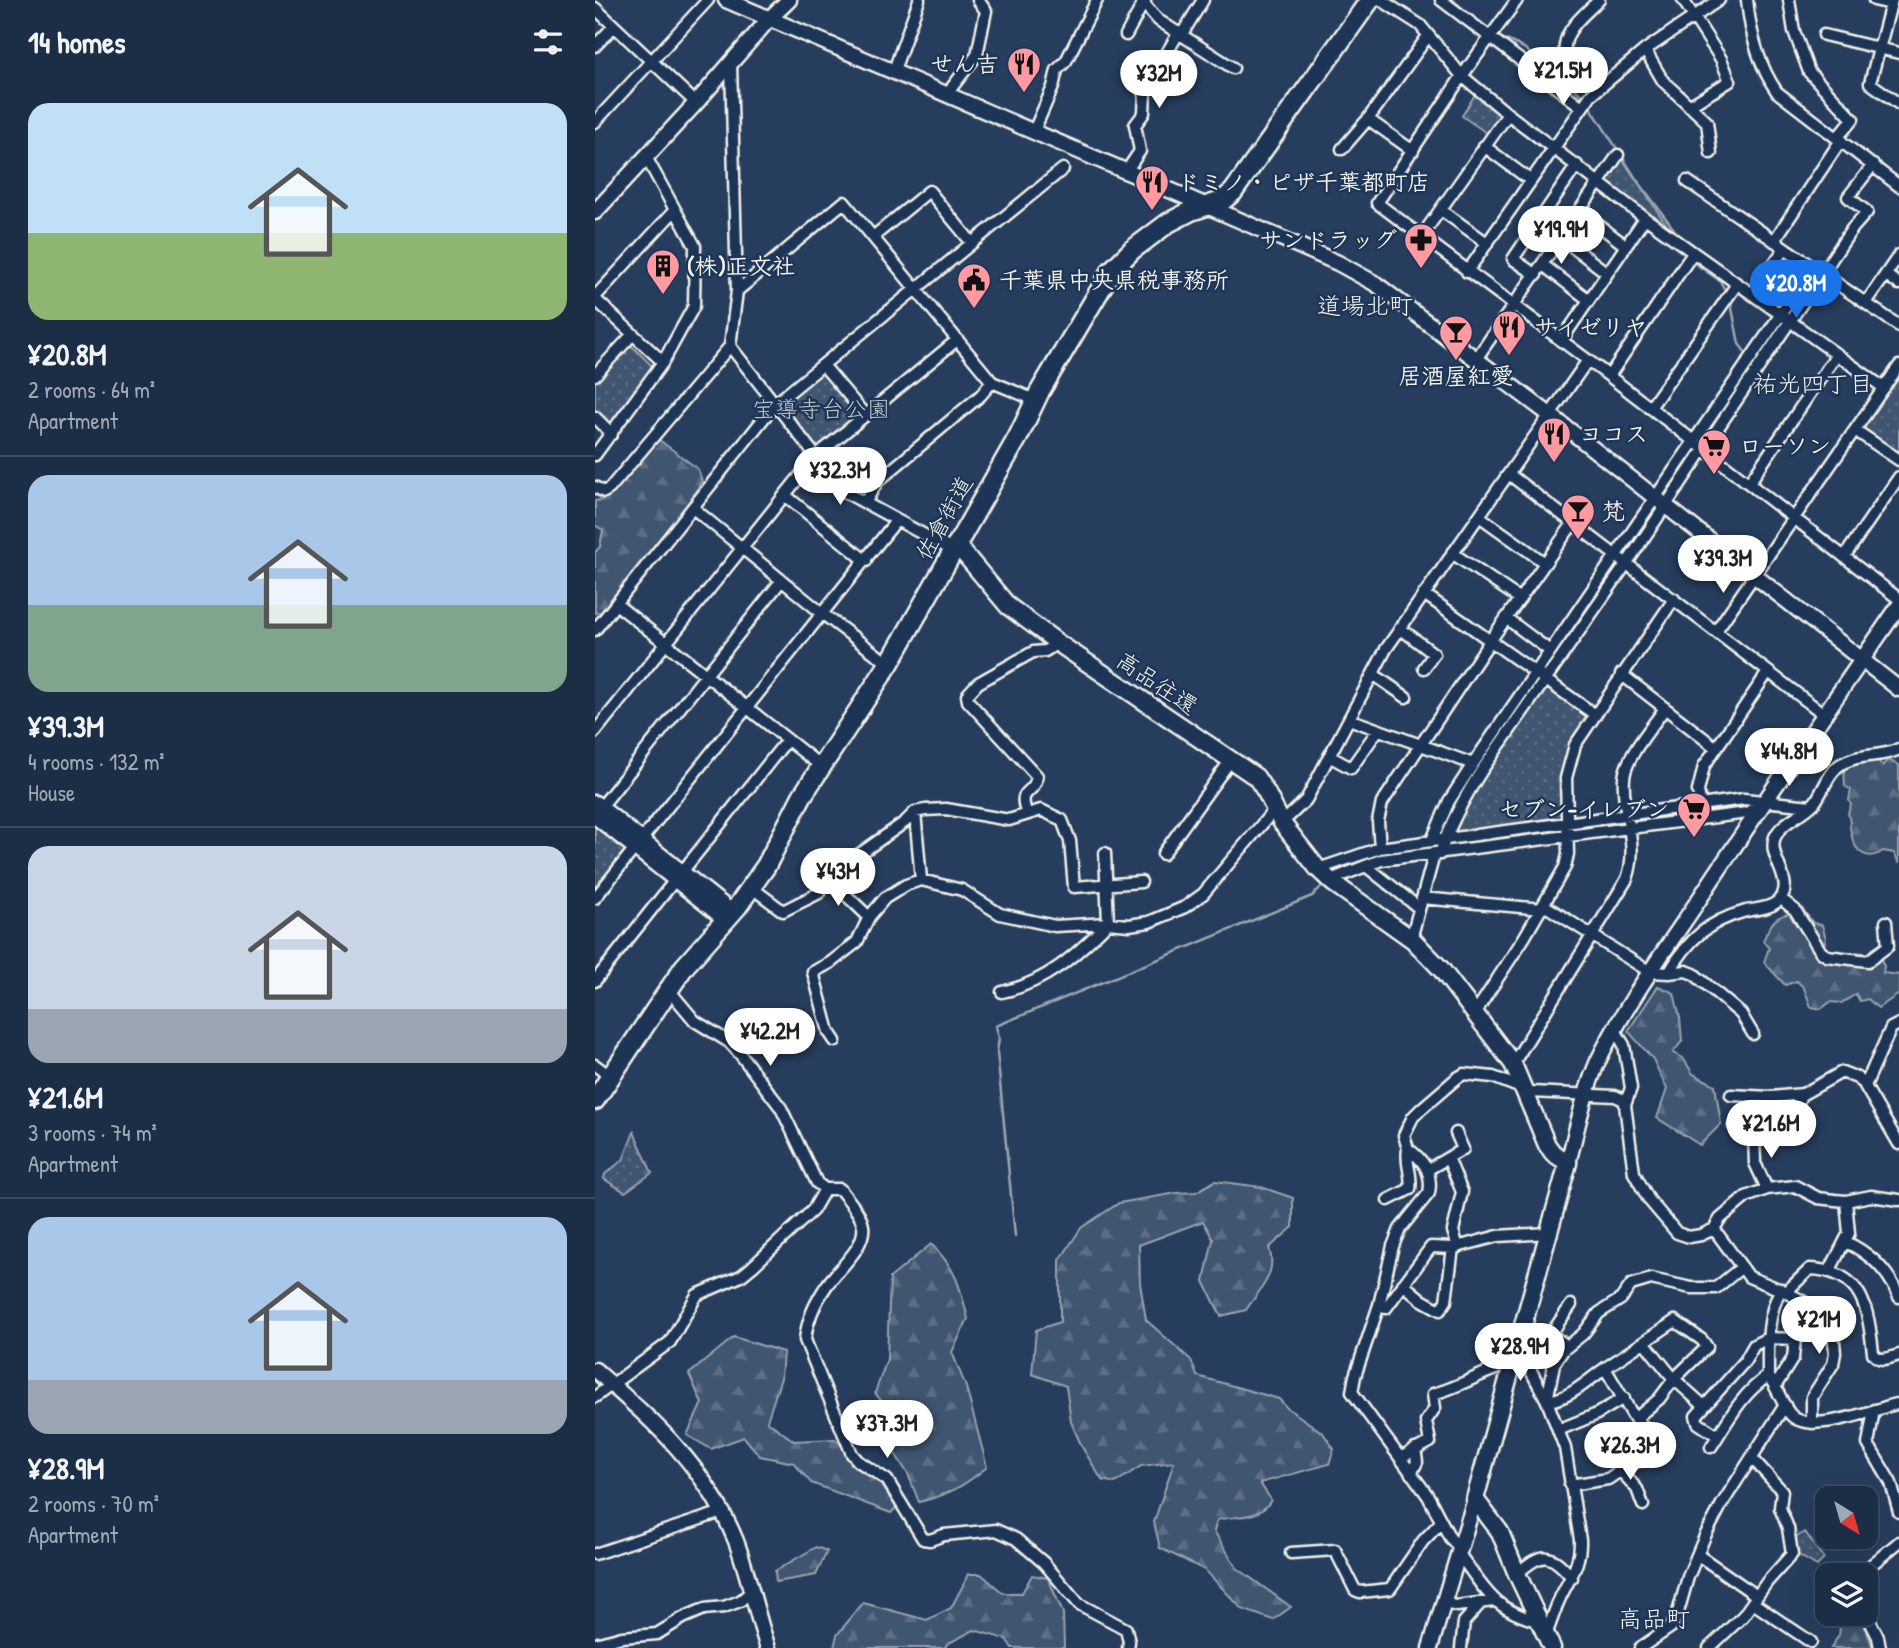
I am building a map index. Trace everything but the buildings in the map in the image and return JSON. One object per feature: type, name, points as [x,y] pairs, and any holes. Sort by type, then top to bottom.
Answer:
[{"type":"highway","name":"佐倉街道","points":[[595,1100],[684,967],[729,916],[770,859],[793,812],[889,664],[1018,437],[1035,400],[1117,264],[1168,223],[1222,201],[1239,185],[1370,0]]},
{"type":"main road","name":"高品往還","points":[[953,548],[964,550],[1002,600],[1058,643],[1256,777],[1278,816],[1318,869]]},
{"type":"main road","points":[[1318,869],[1333,883],[1411,939],[1441,969],[1513,1064],[1547,1145],[1553,1153],[1568,1163],[1475,1499],[1500,1532],[1546,1635]]},
{"type":"street","points":[[595,122],[708,0]]},
{"type":"street","points":[[726,0],[1338,263],[1377,284],[1551,415],[1899,689]]},
{"type":"street","points":[[595,212],[789,0]]},
{"type":"street","points":[[893,73],[919,0]]},
{"type":"street","points":[[946,95],[977,55],[986,12],[978,0]]},
{"type":"street","points":[[1033,133],[1053,87],[1057,70],[1066,61],[1097,0]]},
{"type":"street","points":[[1125,173],[1140,151],[1135,125],[1144,113],[1145,91],[1203,0]]},
{"type":"street","points":[[1381,0],[1414,21],[1462,76],[1508,114],[1693,253],[1731,292],[1752,294],[1884,388]]},
{"type":"street","points":[[1441,0],[1492,34],[1582,107]]},
{"type":"street","points":[[1517,0],[1377,202],[1899,599]]},
{"type":"street","points":[[1563,91],[1567,80],[1565,43],[1577,21],[1599,0]]},
{"type":"street","points":[[1683,0],[1721,59],[1730,81],[1689,106]]},
{"type":"street","points":[[1467,272],[1582,107],[1599,87],[1645,50],[1719,0]]},
{"type":"street","points":[[1747,0],[1754,40],[1772,85],[1781,97],[1899,186]]},
{"type":"street","points":[[1774,241],[1853,119],[1809,72],[1794,31],[1789,0]]},
{"type":"street","points":[[1874,0],[1891,2],[1870,83],[1899,104]]},
{"type":"street","points":[[1126,35],[1143,1],[1154,16],[1233,68]]},
{"type":"street","points":[[595,8],[696,103]]},
{"type":"street","points":[[595,46],[614,26]]},
{"type":"street","points":[[1824,35],[1899,53]]},
{"type":"street","points":[[1342,149],[1368,119],[1428,36]]},
{"type":"street","points":[[1645,50],[1663,81],[1707,122],[1711,153]]},
{"type":"street","points":[[595,487],[604,492],[610,488],[730,346],[737,291],[731,63]]},
{"type":"street","points":[[1421,237],[1508,114]]},
{"type":"street","points":[[1368,119],[1413,150]]},
{"type":"street","points":[[1484,146],[1530,180]]},
{"type":"street","points":[[1476,359],[1618,155]]},
{"type":"street","points":[[595,455],[663,362],[694,306],[695,246],[646,157]]},
{"type":"street","points":[[1536,275],[1513,259],[1577,165]]},
{"type":"street","points":[[1411,939],[1437,855],[1462,799],[1541,676],[1550,651],[1617,555],[1704,450],[1818,270],[1867,212],[1848,197],[1873,165]]},
{"type":"street","points":[[595,630],[600,618],[616,604],[776,403],[1063,169]]},
{"type":"street","points":[[1687,181],[1899,326]]},
{"type":"street","points":[[873,237],[929,191],[972,243]]},
{"type":"street","points":[[737,291],[844,202],[992,382],[1035,400]]},
{"type":"street","points":[[663,362],[595,298],[675,210]]},
{"type":"street","points":[[1441,210],[1487,243]]},
{"type":"street","points":[[1580,211],[1626,246]]},
{"type":"street","points":[[1561,341],[1645,218]]},
{"type":"street","points":[[1561,238],[1607,273]]},
{"type":"street","points":[[1752,294],[1785,248]]},
{"type":"street","points":[[1609,376],[1693,253]]},
{"type":"street","points":[[1866,303],[1899,255]]},
{"type":"street","points":[[1543,265],[1589,300]]},
{"type":"street","points":[[1886,275],[1899,284]]},
{"type":"street","points":[[1650,408],[1731,292]]},
{"type":"street","points":[[1431,840],[1449,801],[1473,764],[1627,563],[1693,442],[1751,359],[1786,318]]},
{"type":"street","points":[[595,375],[633,334]]},
{"type":"street","points":[[595,732],[816,456],[957,340]]},
{"type":"street","points":[[730,346],[843,491],[896,521],[953,548]]},
{"type":"street","points":[[1749,483],[1837,354]]},
{"type":"street","points":[[835,1041],[829,1032],[813,972],[830,963],[857,942],[876,906],[895,890],[921,880],[962,890],[1000,914],[1055,926],[1108,923],[1129,926],[1149,922],[1203,894],[1278,816],[1306,800],[1373,674],[1401,628],[1588,360]]},
{"type":"street","points":[[823,365],[865,415]]},
{"type":"street","points":[[1716,631],[1899,366]]},
{"type":"street","points":[[865,503],[877,482],[981,395],[992,382]]},
{"type":"street","points":[[595,417],[612,434]]},
{"type":"street","points":[[1854,430],[1899,460]]},
{"type":"street","points":[[1510,475],[1825,715]]},
{"type":"street","points":[[1844,557],[1899,477]]},
{"type":"street","points":[[785,495],[866,561]]},
{"type":"street","points":[[692,508],[889,664]]},
{"type":"street","points":[[1479,516],[1545,564]]},
{"type":"street","points":[[595,898],[896,521]]},
{"type":"street","points":[[1380,848],[1378,821],[1382,803],[1490,641],[1574,522]]},
{"type":"street","points":[[1452,553],[1520,599]]},
{"type":"street","points":[[729,916],[728,909],[679,876],[597,809],[781,581]]},
{"type":"street","points":[[1424,594],[1594,714]]},
{"type":"street","points":[[1475,1013],[1543,907],[1565,867],[1568,854],[1565,805],[1568,765],[1575,745],[1674,599]]},
{"type":"street","points":[[616,604],[822,767]]},
{"type":"street","points":[[1568,1163],[1587,1093],[1598,1063],[1615,1030],[1650,972],[1764,801],[1899,606]]},
{"type":"street","points":[[1506,618],[1550,651]]},
{"type":"street","points":[[1401,628],[1434,654],[1424,668]]},
{"type":"street","points":[[1027,814],[1022,803],[1023,797],[1037,781],[1037,776],[968,701],[967,695],[978,682],[1033,652],[1045,651],[1058,643]]},
{"type":"street","points":[[1703,819],[1698,791],[1704,766],[1768,672]]},
{"type":"street","points":[[1373,674],[1406,697]]},
{"type":"street","points":[[1621,674],[1716,747]]},
{"type":"street","points":[[1513,1064],[1627,879],[1633,853],[1624,776],[1630,759],[1665,708]]},
{"type":"street","points":[[1349,719],[1473,764]]},
{"type":"street","points":[[1329,756],[1351,768],[1378,730]]},
{"type":"street","points":[[595,981],[787,740]]},
{"type":"street","points":[[1669,972],[1677,959],[1707,926],[1775,904],[1780,898],[1783,876],[1775,857],[1773,841],[1779,829],[1811,806],[1836,768],[1857,756],[1890,752],[1899,748]]},
{"type":"street","points":[[1163,854],[1230,761]]},
{"type":"street","points":[[1318,869],[1380,848],[1744,799],[1811,806]]},
{"type":"street","points":[[1333,883],[1338,877],[1381,860],[1437,855],[1747,813],[1764,801]]},
{"type":"street","points":[[751,887],[783,911],[819,893],[819,887],[827,877],[905,822],[915,812],[946,809],[1009,820],[1041,810],[1062,820],[1070,841],[1074,887],[1141,882]]},
{"type":"street","points":[[915,812],[921,880]]},
{"type":"street","points":[[1002,992],[1030,985],[1047,975],[1076,956],[1108,923],[1105,853]]},
{"type":"street","points":[[1366,866],[1420,903],[1543,907],[1650,972],[1686,971],[1694,974],[1741,1014],[1753,1034]]},
{"type":"street","points":[[827,877],[869,918]]},
{"type":"street","points":[[1780,898],[1795,910],[1821,952],[1827,956],[1868,961],[1888,946],[1886,922]]},
{"type":"street","points":[[669,990],[695,1021],[729,1042],[740,1054],[781,1108],[817,1184],[825,1189],[841,1189],[863,1224],[863,1236],[825,1287],[807,1321],[805,1340],[852,1454],[887,1480],[923,1539],[996,1530],[1016,1539],[1044,1563],[1079,1604],[1126,1629],[1128,1648]]},
{"type":"street","points":[[1866,1085],[1891,1028],[1899,1024]]},
{"type":"street","points":[[1615,1030],[1624,1045],[1631,1088],[1625,1105],[1634,1173],[1642,1191],[1672,1229],[1683,1236],[1702,1235],[1714,1229],[1720,1219],[1746,1197],[1767,1189],[1795,1186],[1818,1198],[1846,1201],[1871,1196],[1899,1200]]},
{"type":"street","points":[[595,1065],[611,1077]]},
{"type":"street","points":[[1731,1095],[1771,1097],[1801,1094],[1842,1072],[1866,1085],[1899,1144]]},
{"type":"street","points":[[1388,1200],[1410,1189],[1412,1180],[1406,1163],[1408,1149],[1404,1135],[1413,1117],[1465,1074],[1493,1077],[1524,1091],[1587,1093],[1615,1096],[1626,1101]]},
{"type":"street","points":[[1734,1126],[1757,1138],[1772,1130],[1791,1126],[1801,1094]]},
{"type":"street","points":[[1427,1170],[1463,1149],[1457,1133]]},
{"type":"street","points":[[1754,1136],[1755,1163],[1767,1189]]},
{"type":"street","points":[[1399,1458],[1430,1442],[1426,1421],[1435,1408],[1433,1394],[1456,1388],[1514,1357],[1530,1369],[1565,1448],[1581,1554],[1546,1635],[1493,1601],[1450,1538],[1428,1496],[1399,1458],[1352,1392],[1355,1376],[1383,1307],[1393,1246],[1400,1229],[1429,1193],[1427,1170],[1418,1156],[1408,1149]]},
{"type":"street","points":[[1403,1284],[1422,1300],[1440,1310],[1446,1301],[1455,1247],[1453,1231],[1462,1192],[1448,1158]]},
{"type":"street","points":[[595,1396],[670,1342],[697,1295],[741,1276],[752,1268],[813,1210],[825,1189]]},
{"type":"street","points":[[1885,1198],[1899,1189]]},
{"type":"street","points":[[1830,1270],[1849,1233],[1846,1201]]},
{"type":"street","points":[[1714,1229],[1749,1277],[1783,1290],[1824,1313],[1833,1329],[1833,1364],[1812,1397],[1812,1423]]},
{"type":"street","points":[[1383,1307],[1431,1247],[1455,1247],[1498,1236],[1549,1233]]},
{"type":"street","points":[[1846,1242],[1859,1248],[1878,1263],[1887,1273],[1899,1297]]},
{"type":"street","points":[[1546,1401],[1555,1364],[1568,1346],[1583,1334],[1599,1313],[1621,1299],[1631,1284],[1650,1279],[1691,1287],[1716,1288],[1742,1267]]},
{"type":"street","points":[[1896,1404],[1835,1420],[1812,1423],[1800,1422],[1791,1415],[1776,1385],[1768,1376],[1768,1338],[1772,1304],[1783,1290],[1810,1269],[1830,1270],[1854,1287],[1862,1298],[1870,1321],[1873,1353],[1876,1358],[1881,1360],[1899,1355]]},
{"type":"street","points":[[1568,1346],[1551,1335],[1571,1305]]},
{"type":"street","points":[[1383,1307],[1398,1313]]},
{"type":"street","points":[[1546,1401],[1567,1395],[1675,1321],[1702,1340],[1707,1347],[1674,1379],[1659,1399],[1635,1419]]},
{"type":"street","points":[[1718,1436],[1698,1423],[1696,1416],[1745,1361],[1754,1345],[1768,1338],[1795,1339],[1793,1358],[1776,1385]]},
{"type":"street","points":[[1644,1342],[1674,1379],[1705,1406]]},
{"type":"street","points":[[1570,1485],[1608,1479],[1646,1458],[1663,1439],[1635,1419],[1605,1368]]},
{"type":"street","points":[[595,1370],[671,1439],[699,1474],[735,1540],[768,1648]]},
{"type":"street","points":[[1711,1447],[1739,1402],[1752,1387],[1768,1376]]},
{"type":"street","points":[[1558,1430],[1595,1415],[1623,1398]]},
{"type":"street","points":[[1640,1648],[1671,1627],[1677,1616],[1688,1577],[1722,1504],[1785,1405]]},
{"type":"street","points":[[1874,1410],[1868,1444],[1891,1483],[1899,1512]]},
{"type":"street","points":[[1411,1474],[1417,1462],[1415,1450]]},
{"type":"street","points":[[1709,1648],[1743,1616],[1792,1553],[1788,1528],[1780,1508],[1782,1491],[1752,1458]]},
{"type":"street","points":[[1620,1470],[1637,1489],[1643,1505]]},
{"type":"street","points":[[1430,1648],[1475,1499]]},
{"type":"street","points":[[595,1554],[722,1512]]},
{"type":"street","points":[[1291,1553],[1335,1550],[1355,1590],[1390,1590],[1423,1541],[1441,1522]]},
{"type":"street","points":[[1874,1563],[1899,1542]]},
{"type":"street","points":[[1698,1555],[1811,1642]]},
{"type":"street","points":[[1517,1574],[1532,1561],[1551,1557],[1572,1577]]},
{"type":"street","points":[[595,1644],[622,1637],[657,1634],[704,1609],[724,1607],[740,1601],[752,1591]]},
{"type":"street","points":[[1444,1603],[1457,1606],[1493,1601]]},
{"type":"street","points":[[1461,1648],[1464,1622],[1479,1605]]},
{"type":"street","points":[[1872,1626],[1880,1648]]},
{"type":"green space","points":[[1476,93],[1499,111],[1500,118],[1488,134],[1462,116]]},
{"type":"green space","points":[[1621,157],[1670,230],[1607,183],[1607,178]]},
{"type":"green space","points":[[632,346],[651,365],[652,371],[613,423],[606,424],[595,413],[595,380],[626,347]]},
{"type":"green space","name":"宝導寺台公園","points":[[827,371],[858,411],[857,418],[821,446],[815,446],[785,407],[787,401],[821,372]]},
{"type":"green space","points":[[1899,373],[1899,455],[1859,429]]},
{"type":"green space","points":[[658,439],[698,469],[702,481],[670,531],[605,612],[595,613],[595,552],[600,547],[603,530],[595,525],[595,501],[601,500]]},
{"type":"green space","points":[[1546,684],[1589,715],[1574,741],[1565,765],[1562,790],[1563,821],[1457,835],[1452,829],[1465,801]]},
{"type":"green space","points":[[1873,758],[1882,766],[1888,760],[1899,765],[1899,863],[1894,853],[1883,851],[1868,855],[1860,852],[1851,834],[1848,813],[1851,790],[1845,786],[1844,770],[1846,765]]},
{"type":"green space","points":[[595,825],[625,847],[626,852],[595,892]]},
{"type":"green space","points":[[1804,911],[1813,923],[1822,925],[1826,939],[1823,947],[1828,952],[1839,956],[1845,952],[1850,956],[1856,952],[1879,955],[1884,966],[1883,973],[1899,975],[1899,994],[1878,1008],[1868,999],[1860,1001],[1856,994],[1842,1003],[1830,1002],[1821,1009],[1811,1007],[1804,988],[1797,981],[1785,985],[1764,962],[1769,948],[1763,941],[1777,918]]},
{"type":"green space","points":[[1658,986],[1674,993],[1680,1018],[1682,1041],[1673,1053],[1683,1058],[1693,1074],[1715,1085],[1721,1124],[1700,1145],[1657,1118],[1667,1089],[1653,1059],[1628,1031]]},
{"type":"green space","points":[[634,1132],[652,1173],[625,1192],[604,1179],[605,1174],[623,1160]]},
{"type":"green space","points":[[1215,1181],[1261,1187],[1293,1198],[1293,1227],[1269,1248],[1269,1274],[1246,1310],[1221,1316],[1204,1281],[1213,1239],[1203,1221],[1139,1245],[1140,1283],[1146,1320],[1191,1360],[1197,1376],[1279,1399],[1323,1433],[1334,1449],[1329,1464],[1260,1483],[1271,1500],[1261,1511],[1217,1520],[1214,1531],[1237,1568],[1291,1607],[1273,1620],[1242,1609],[1205,1570],[1160,1548],[1154,1522],[1174,1462],[1141,1466],[1115,1483],[1102,1480],[1071,1422],[1066,1386],[1032,1374],[1036,1330],[1060,1322],[1060,1260],[1081,1228],[1119,1203],[1196,1192]]},
{"type":"green space","points":[[931,1244],[952,1270],[965,1307],[968,1319],[952,1352],[966,1387],[987,1467],[955,1489],[919,1502],[908,1474],[894,1452],[905,1430],[875,1393],[887,1359],[890,1278]]},
{"type":"green space","points":[[734,1337],[783,1352],[781,1378],[767,1421],[794,1441],[835,1439],[879,1481],[898,1506],[891,1513],[811,1483],[794,1463],[760,1456],[744,1437],[711,1449],[687,1435],[702,1403],[689,1374]]},
{"type":"green space","points":[[1805,1532],[1824,1559],[1815,1565],[1795,1553],[1793,1539]]},
{"type":"green space","points":[[816,1547],[827,1551],[816,1575],[776,1582],[775,1571]]},
{"type":"green space","points":[[969,1574],[981,1574],[1003,1593],[1022,1593],[1032,1575],[1048,1578],[1063,1613],[1064,1648],[1012,1648],[1006,1639],[974,1630],[947,1644],[945,1648],[834,1648],[837,1635],[863,1603],[927,1620],[951,1608]]},
{"type":"green space","points":[[1840,1626],[1865,1626],[1873,1648],[1831,1648],[1839,1635]]},
{"type":"waterway","points":[[1453,0],[1473,18]]},
{"type":"waterway","points":[[1495,35],[1524,48],[1563,83]]},
{"type":"waterway","points":[[1575,89],[1584,98]]},
{"type":"waterway","points":[[1589,105],[1635,177],[1676,232]]},
{"type":"waterway","points":[[1693,262],[1720,281],[1726,292]]},
{"type":"waterway","points":[[1730,298],[1739,344],[1749,357]]},
{"type":"waterway","points":[[1663,495],[1753,362]]},
{"type":"waterway","points":[[1622,556],[1658,504]]},
{"type":"waterway","points":[[1468,781],[1618,562]]},
{"type":"waterway","points":[[1441,834],[1460,793]]},
{"type":"waterway","points":[[1383,855],[1425,849]]},
{"type":"waterway","points":[[1331,875],[1367,861]]},
{"type":"waterway","points":[[1015,1236],[996,1026],[1312,896],[1325,883]]},
{"type":"place","name":"せん吉","points":[[1024,94]]},
{"type":"place","name":"ドミノ・ピザ千葉都町店","points":[[1152,212]]},
{"type":"place","name":"サンドラッグ","points":[[1421,270]]},
{"type":"place","name":"(株)正文社","points":[[663,296]]},
{"type":"place","name":"千葉県中央県税事務所","points":[[974,310]]},
{"type":"place","name":"サイゼリヤ","points":[[1509,357]]},
{"type":"place","name":"居酒屋紅愛","points":[[1456,362]]},
{"type":"place","name":"ココス","points":[[1554,464]]},
{"type":"place","name":"ローソン","points":[[1714,476]]},
{"type":"place","name":"梵","points":[[1578,541]]},
{"type":"place","name":"セブン-イレブン","points":[[1694,839]]},
{"type":"district","name":"道場北町","points":[[1365,306]]},
{"type":"district","name":"祐光四丁目","points":[[1813,384]]},
{"type":"district","name":"高品町","points":[[1654,1619]]}]
